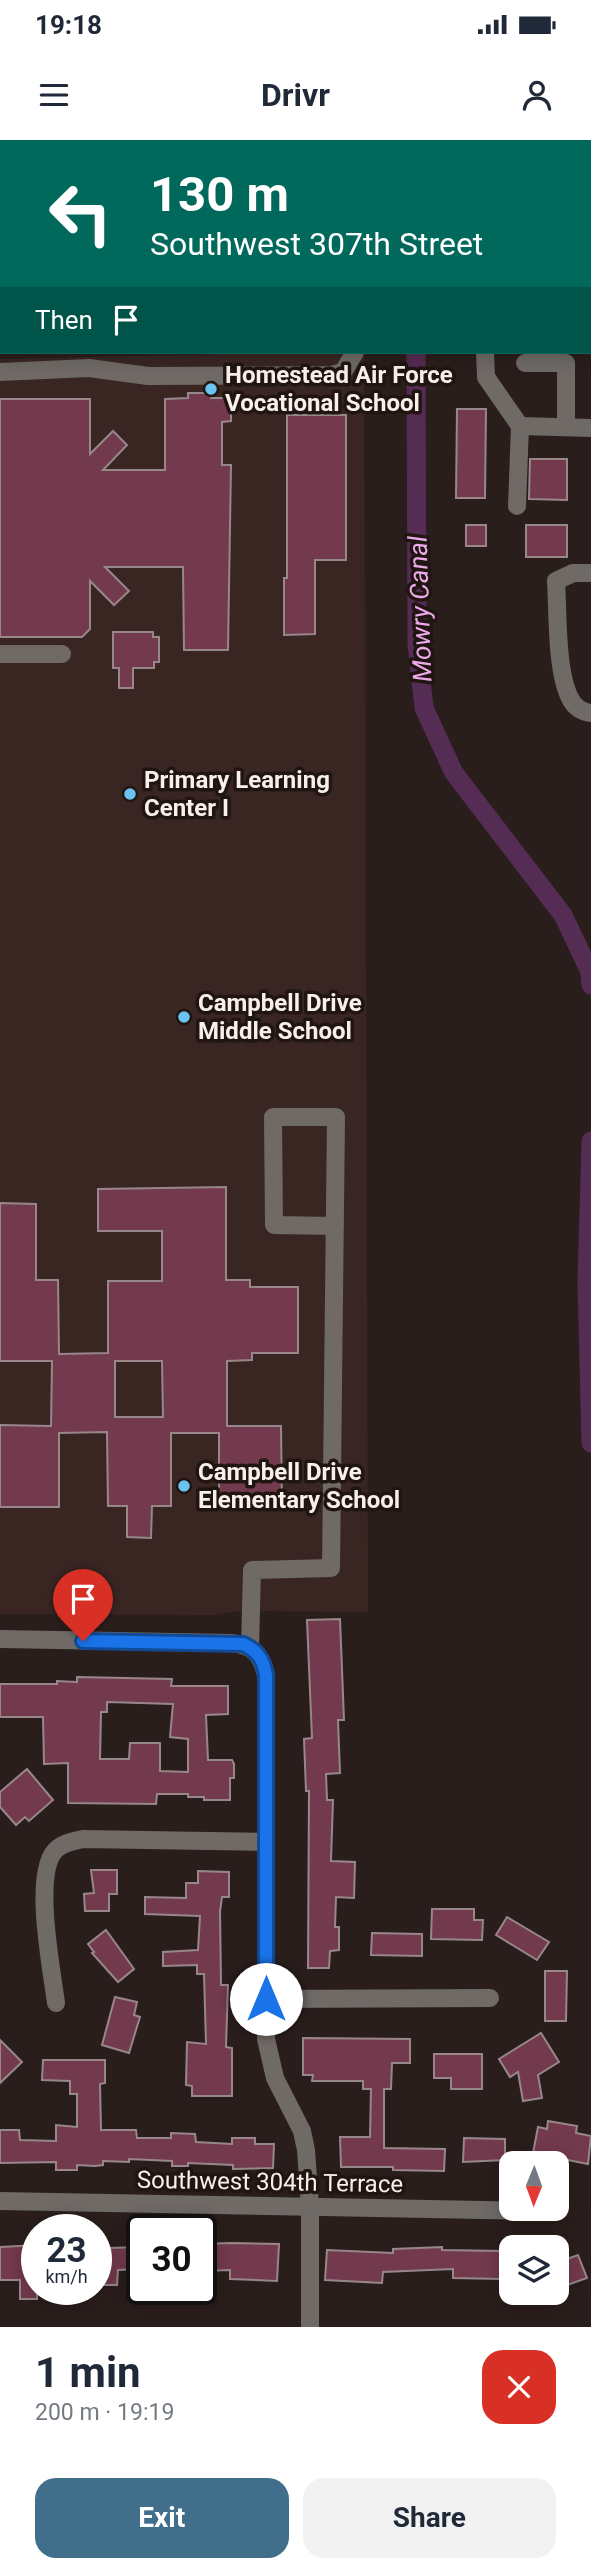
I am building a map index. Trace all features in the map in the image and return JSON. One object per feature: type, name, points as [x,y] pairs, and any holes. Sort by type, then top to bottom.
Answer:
[{"type":"street","points":[[0,372],[89,368],[148,376],[332,375],[342,372],[354,354]]},
{"type":"street","points":[[485,354],[486,377],[520,426],[517,506]]},
{"type":"street","points":[[525,363],[566,363],[566,427]]},
{"type":"street","points":[[520,426],[591,428]]},
{"type":"street","points":[[591,573],[573,573],[556,581],[562,671],[570,699],[581,712],[591,713]]},
{"type":"street","points":[[0,654],[62,654]]},
{"type":"street","points":[[250,1648],[252,1570],[331,1568],[335,1226],[336,1117],[273,1117],[274,1225],[335,1226]]},
{"type":"street","points":[[0,1639],[231,1643],[250,1648],[261,1658],[266,1675],[268,2052],[275,2078],[302,2131],[308,2169],[310,2327]]},
{"type":"street","points":[[56,2003],[44,1898],[47,1864],[58,1847],[83,1839],[266,1842]]},
{"type":"street","points":[[266,1999],[490,1998]]},
{"type":"street","name":"Southwest 304th Terrace","points":[[0,2201],[499,2210]]},
{"type":"shaded area","name":"Campbell Drive Middle School","points":[[364,354],[368,1612],[238,1611],[214,1615],[0,1614],[0,359]]},
{"type":"building","points":[[188,393],[211,393],[211,398],[231,398],[231,421],[222,422],[222,465],[231,465],[228,650],[184,650],[183,567],[105,567],[129,591],[114,605],[90,581],[90,629],[82,637],[0,637],[0,399],[90,399],[90,454],[113,431],[127,445],[103,470],[165,470],[165,399],[188,398]]},
{"type":"building","points":[[457,409],[486,409],[485,498],[456,498]]},
{"type":"building","points":[[287,415],[346,415],[346,560],[315,560],[315,634],[284,635],[284,578],[287,578]]},
{"type":"building","points":[[530,459],[567,459],[567,500],[529,499]]},
{"type":"building","points":[[466,525],[486,525],[486,546],[466,546]]},
{"type":"building","points":[[526,525],[567,525],[567,557],[526,557]]},
{"type":"building","points":[[113,632],[153,632],[153,637],[159,637],[159,662],[154,662],[154,668],[133,668],[133,688],[119,688],[119,668],[113,668]]},
{"type":"building","points":[[226,1187],[226,1280],[250,1280],[250,1287],[298,1287],[298,1353],[252,1353],[252,1360],[227,1361],[227,1426],[281,1426],[282,1506],[219,1506],[219,1433],[171,1433],[171,1506],[152,1506],[151,1538],[127,1537],[127,1506],[108,1506],[107,1432],[59,1433],[59,1507],[0,1507],[0,1425],[51,1426],[52,1361],[0,1361],[0,1203],[36,1204],[36,1280],[58,1280],[59,1354],[108,1353],[108,1281],[162,1281],[162,1231],[98,1231],[98,1189]],"holes":[[[115,1361],[162,1361],[163,1417],[115,1417]]]},
{"type":"building","points":[[340,1619],[344,1720],[338,1720],[340,1773],[326,1774],[327,1800],[333,1800],[331,1861],[355,1862],[354,1898],[336,1897],[335,1927],[339,1927],[339,1950],[330,1951],[329,1968],[308,1968],[309,1791],[306,1791],[304,1739],[312,1738],[307,1620]]},
{"type":"building","points":[[77,1677],[172,1679],[171,1686],[228,1686],[228,1714],[206,1715],[208,1760],[232,1760],[234,1764],[234,1778],[230,1778],[230,1800],[204,1800],[204,1797],[188,1797],[188,1794],[157,1794],[156,1804],[68,1803],[68,1763],[44,1764],[43,1717],[0,1717],[0,1684],[77,1682]],"holes":[[[107,1702],[173,1704],[170,1737],[188,1739],[188,1772],[160,1771],[160,1743],[130,1743],[129,1759],[100,1759],[101,1712],[107,1712]]]},
{"type":"building","points":[[27,1769],[53,1800],[29,1821],[25,1817],[16,1825],[0,1807],[0,1792]]},
{"type":"building","points":[[91,1870],[117,1870],[117,1894],[109,1894],[109,1911],[85,1911],[84,1894],[94,1893]]},
{"type":"building","points":[[198,1871],[229,1872],[229,1897],[222,1897],[220,1911],[221,1985],[228,1985],[226,2047],[232,2048],[232,2096],[192,2096],[192,2086],[186,2085],[187,2042],[206,2044],[204,1974],[197,1974],[197,1965],[163,1966],[163,1952],[198,1950],[200,1916],[145,1914],[145,1897],[186,1898],[186,1883],[198,1883]]},
{"type":"building","points":[[432,1909],[474,1909],[474,1920],[483,1920],[482,1940],[431,1939]]},
{"type":"building","points":[[507,1917],[549,1942],[537,1960],[496,1935]]},
{"type":"building","points":[[106,1930],[134,1969],[118,1982],[92,1953],[94,1952],[88,1944]]},
{"type":"building","points":[[372,1933],[422,1934],[422,1956],[371,1955]]},
{"type":"building","points":[[545,1971],[567,1971],[566,2021],[545,2021]]},
{"type":"building","points":[[115,1997],[137,2002],[134,2015],[140,2017],[129,2053],[102,2045]]},
{"type":"building","points":[[541,2033],[559,2062],[538,2075],[542,2098],[523,2101],[518,2072],[510,2077],[499,2059]]},
{"type":"building","points":[[303,2038],[410,2039],[410,2063],[392,2063],[391,2089],[384,2089],[384,2148],[445,2149],[444,2171],[341,2167],[340,2137],[370,2137],[371,2089],[363,2089],[363,2081],[312,2081],[313,2075],[303,2075]]},
{"type":"building","points":[[0,2040],[22,2062],[0,2083]]},
{"type":"building","points":[[434,2054],[482,2054],[482,2089],[451,2089],[451,2078],[434,2078]]},
{"type":"building","points":[[43,2060],[105,2060],[105,2083],[100,2084],[101,2130],[136,2130],[137,2138],[171,2138],[171,2133],[195,2134],[196,2142],[232,2144],[232,2138],[255,2138],[255,2144],[274,2144],[273,2168],[233,2169],[233,2165],[188,2163],[188,2166],[172,2166],[172,2161],[129,2159],[129,2162],[103,2161],[103,2165],[95,2166],[77,2165],[77,2170],[56,2170],[56,2162],[0,2163],[0,2130],[19,2130],[20,2140],[56,2141],[56,2125],[77,2127],[77,2094],[70,2094],[70,2081],[42,2080]]},
{"type":"building","points":[[548,2121],[577,2126],[576,2133],[591,2136],[588,2164],[569,2160],[569,2151],[533,2151],[538,2127],[547,2129]]},
{"type":"building","points":[[464,2138],[505,2139],[505,2151],[499,2151],[499,2160],[463,2162]]},
{"type":"building","points":[[217,2243],[279,2244],[277,2281],[230,2279],[230,2270],[217,2270]]},
{"type":"building","points":[[21,2246],[21,2299],[20,2280],[0,2280],[0,2247]]},
{"type":"building","points":[[126,2247],[126,2270],[118,2270],[117,2285],[112,2285],[112,2248]]},
{"type":"building","points":[[442,2247],[442,2250],[499,2251],[499,2279],[453,2278],[453,2269],[383,2272],[382,2283],[325,2280],[327,2250],[393,2253],[393,2249]]},
{"type":"building","points":[[578,2255],[587,2278],[569,2284],[569,2258]]},
{"type":"waterway","name":"Mowry Canal","points":[[416,354],[417,644],[424,708],[454,773],[563,915],[590,972],[591,985]]},
{"type":"waterway","name":"Mowry Canal","points":[[591,1141],[587,1282],[591,1443]]},
{"type":"place","name":"Homestead Air Force Vocational School","points":[[211,389]]},
{"type":"place","name":"Primary Learning Center I","points":[[130,794]]},
{"type":"place","name":"Campbell Drive Middle School","points":[[184,1017]]},
{"type":"place","name":"Campbell Drive Elementary School","points":[[184,1486]]},
{"type":"route","points":[[83,1641],[243,1644],[254,1649],[261,1658],[266,1675],[266,1999]]}]
